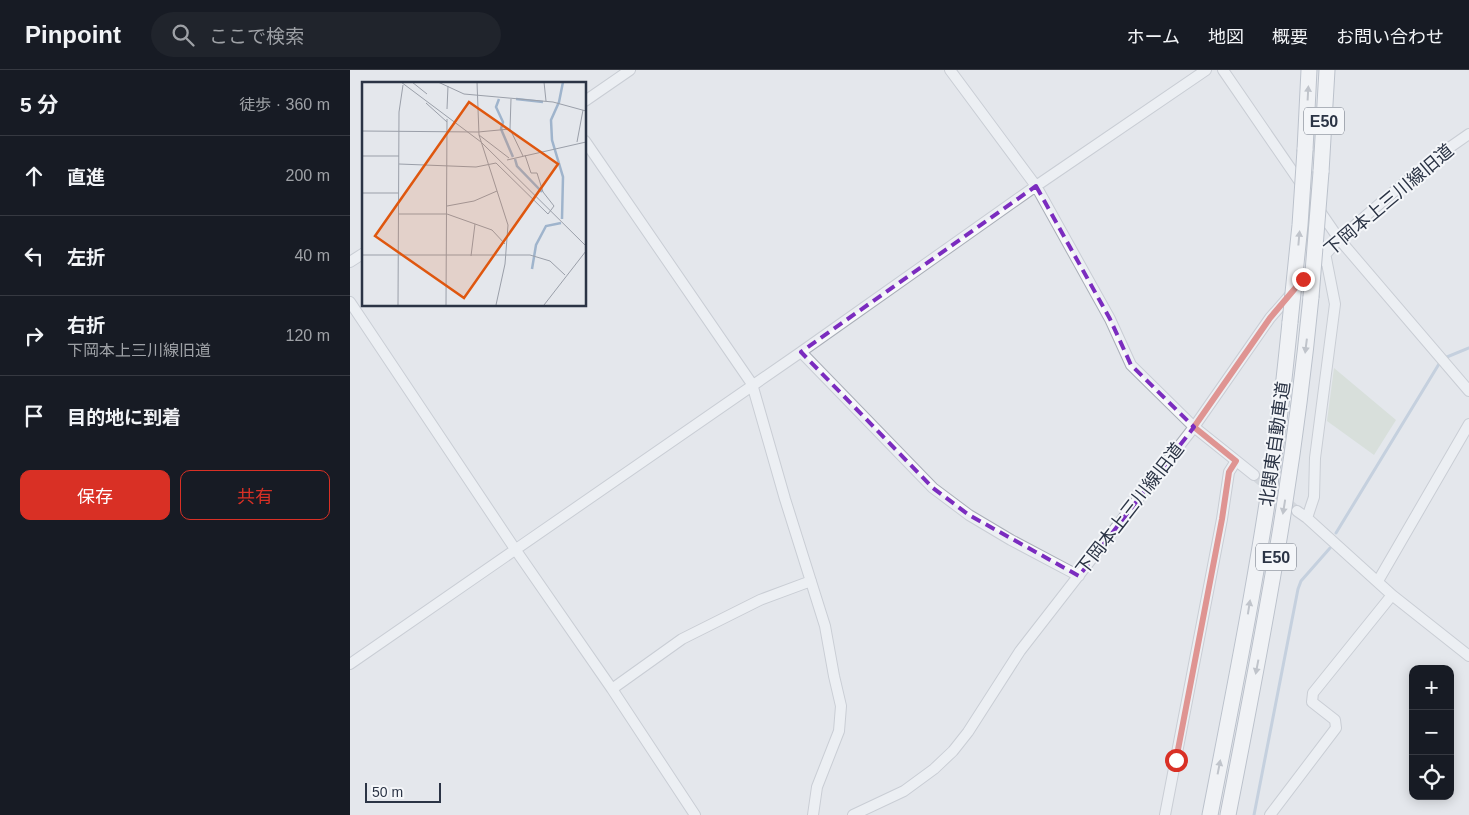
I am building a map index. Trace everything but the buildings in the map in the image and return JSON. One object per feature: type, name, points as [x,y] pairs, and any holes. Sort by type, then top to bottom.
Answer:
[{"type":"highway","name":"北関東自動車道","points":[[1210,815],[1248,619],[1280,413],[1299,234],[1309,70]]},
{"type":"highway","name":"北関東自動車道","points":[[1228,815],[1264,626],[1284,508],[1297,415],[1311,297],[1327,70]]},
{"type":"street","points":[[586,100],[630,70]]},
{"type":"street","points":[[950,70],[1036,186],[1110,319],[1131,365],[1194,427],[1254,476]]},
{"type":"street","points":[[350,664],[752,384],[801,352],[1036,186],[1206,70]]},
{"type":"street","points":[[1223,70],[1339,239],[1469,390]]},
{"type":"street","name":"下岡本上三川線旧道","points":[[854,815],[904,791],[934,769],[953,751],[968,732],[1020,651],[1194,427],[1270,318],[1339,239],[1391,194],[1469,134]]},
{"type":"street","points":[[586,142],[752,384],[785,499],[826,626],[841,706],[839,731],[817,787],[814,815]]},
{"type":"street","points":[[1307,518],[1314,497],[1314,458],[1335,304],[1325,253]]},
{"type":"street","points":[[350,262],[362,254]]},
{"type":"street","points":[[350,302],[515,549],[612,688],[695,815]]},
{"type":"street","points":[[801,352],[933,488],[969,516],[1079,576]]},
{"type":"street","points":[[1378,581],[1469,424]]},
{"type":"street","points":[[1165,815],[1222,519],[1229,472],[1236,461]]},
{"type":"street","points":[[1298,511],[1392,595],[1469,656]]},
{"type":"street","points":[[612,688],[682,640],[760,600],[811,582]]},
{"type":"street","points":[[1270,815],[1336,728],[1335,720],[1312,702],[1313,693],[1392,595]]},
{"type":"highlighted area","points":[[1036,186],[1110,319],[1131,365],[1194,427],[1079,576],[969,515],[933,488],[801,352]]},
{"type":"green space","points":[[1334,368],[1396,420],[1374,455],[1327,421]]},
{"type":"waterway","points":[[1336,533],[1442,359],[1469,348]]},
{"type":"waterway","points":[[1254,815],[1298,589],[1301,581],[1330,548]]},
{"type":"tunnel","points":[[1254,475],[1297,511]]},
{"type":"route","points":[[1176,760],[1222,519],[1229,472],[1236,461],[1194,427],[1270,318],[1303,279]]}]
